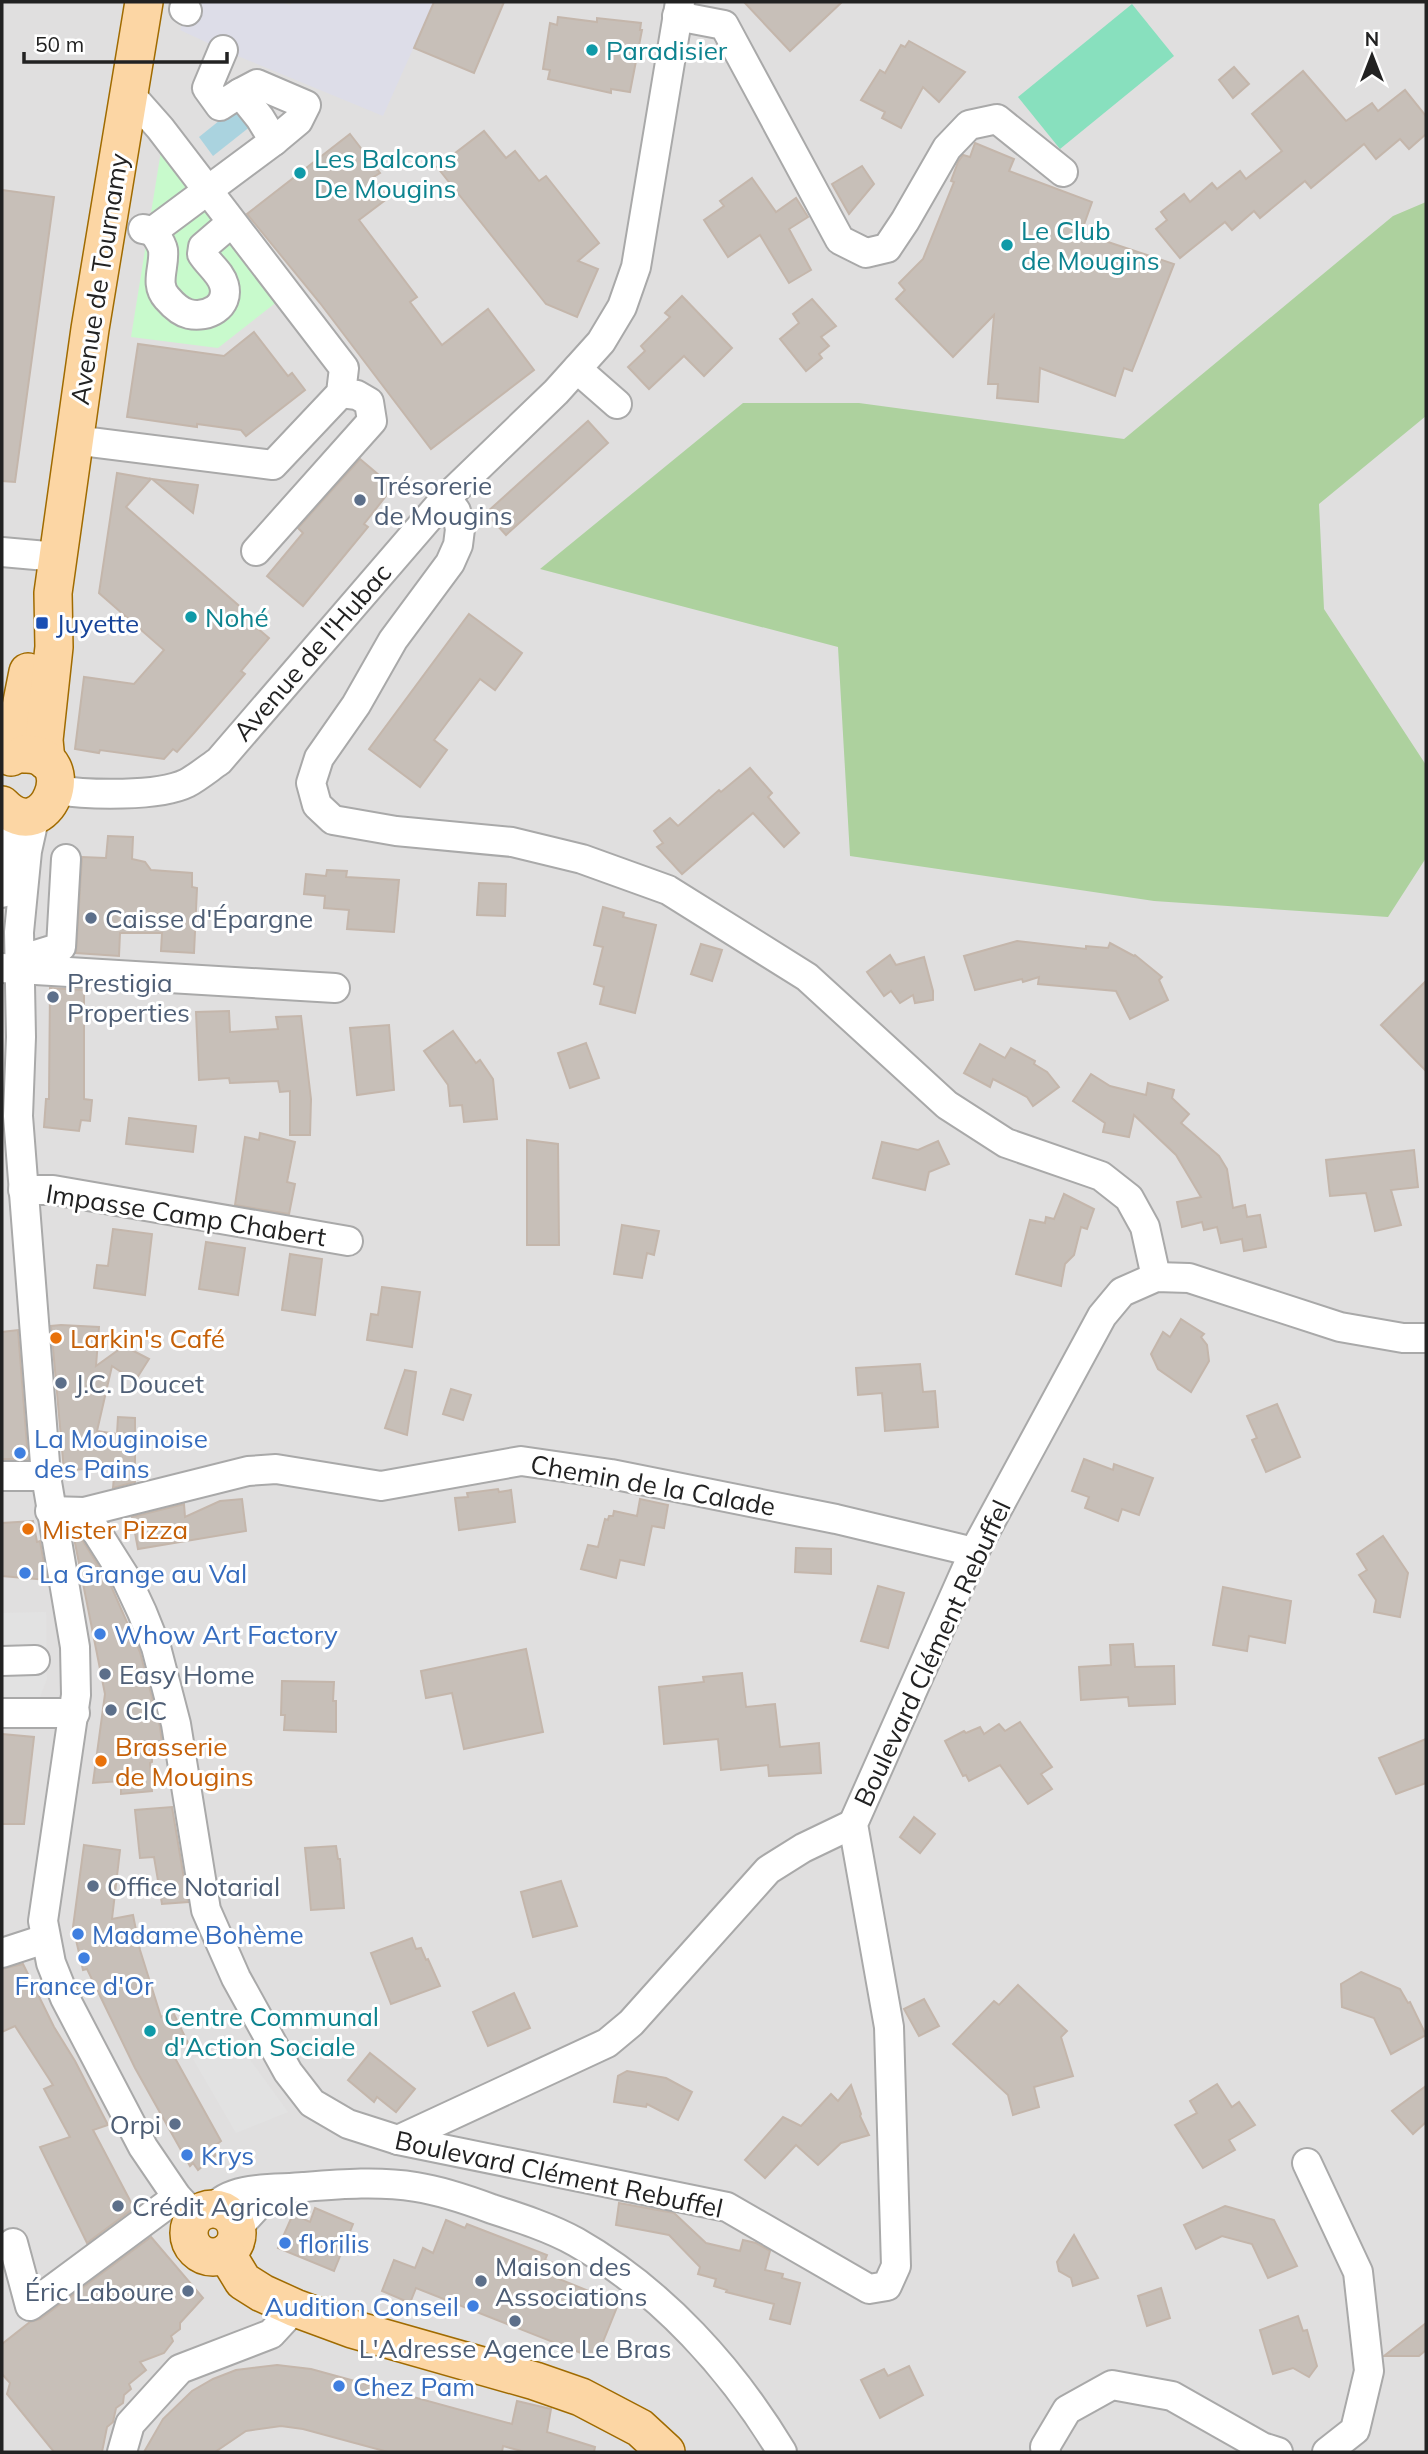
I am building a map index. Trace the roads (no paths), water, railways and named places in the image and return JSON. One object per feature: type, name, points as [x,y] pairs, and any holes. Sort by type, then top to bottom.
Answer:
[{"type":"main road","name":"Avenue de Tournamy","points":[[24,786],[44,740],[54,647],[52,593],[90,329],[144,2]]},
{"type":"main road","points":[[210,2221],[243,2281],[262,2293],[352,2329],[536,2381],[582,2397],[640,2428],[666,2452]]},
{"type":"street","points":[[707,2],[724,25],[839,240],[866,253],[887,248],[947,148],[969,125],[997,119],[1063,172]]},
{"type":"street","points":[[679,9],[724,25]]},
{"type":"street","name":"Avenue de l'Hubac","points":[[24,786],[94,793],[154,792],[187,783],[219,761],[446,498],[556,392],[601,341],[622,307],[636,267],[679,9]]},
{"type":"street","points":[[223,50],[207,88],[220,106],[255,113],[206,191],[148,230],[163,247],[160,286],[163,295],[180,311],[202,314],[212,312],[222,304],[224,285],[219,274],[202,254],[203,247],[231,223]]},
{"type":"street","points":[[74,440],[273,465],[341,393],[344,368],[160,128],[129,93]]},
{"type":"street","points":[[576,369],[617,404]]},
{"type":"street","points":[[256,551],[372,421],[369,402],[357,395],[341,393]]},
{"type":"street","points":[[446,498],[456,511],[460,529],[458,545],[450,563],[393,640],[356,705],[319,758],[311,783],[317,805],[333,820],[396,831],[512,842],[582,859],[668,890],[807,977],[947,1105],[1006,1143],[1101,1176],[1129,1198],[1145,1227],[1156,1277]]},
{"type":"street","points":[[2,552],[58,557]]},
{"type":"street","name":"Avenue de Tournamy","points":[[2,893],[24,786]]},
{"type":"street","name":"Avenue de Tournamy","points":[[24,786],[33,824],[27,851],[13,966],[21,1037],[18,1116],[46,1476],[75,1647],[75,1713],[45,1898],[45,1938],[51,1963],[65,1998],[143,2147],[210,2221]]},
{"type":"street","points":[[13,966],[61,947],[66,859]]},
{"type":"street","points":[[13,966],[335,988]]},
{"type":"street","name":"Avenue de Tournamy","points":[[2,1038],[18,1116]]},
{"type":"street","name":"Impasse Camp Chabert","points":[[23,1190],[52,1190],[348,1241]]},
{"type":"street","name":"Boulevard Clément Rebuffel","points":[[84,1512],[127,1580],[156,1647],[176,1724],[206,1910],[236,1978],[288,2072],[312,2102],[348,2124],[398,2140],[727,2207],[869,2289],[887,2286],[896,2266],[889,2027],[853,1824],[974,1552],[1101,1316],[1122,1292],[1156,1277],[1189,1278],[1339,1327],[1403,1338],[1426,1338]]},
{"type":"street","name":"Chemin de la Calade","points":[[84,1512],[248,1471],[276,1469],[381,1486],[521,1461],[611,1474],[823,1517],[974,1552]]},
{"type":"street","points":[[2,1476],[46,1476]]},
{"type":"street","points":[[50,1511],[84,1512]]},
{"type":"street","points":[[2,1661],[36,1660]]},
{"type":"street","points":[[2,1713],[75,1713]]},
{"type":"street","points":[[398,2140],[607,2043],[631,2023],[768,1870],[803,1848],[853,1824]]},
{"type":"street","points":[[2,1954],[45,1938]]},
{"type":"street","points":[[1307,2163],[1358,2272],[1369,2371],[1355,2430],[1326,2452]]},
{"type":"street","points":[[13,2244],[30,2306],[210,2221],[260,2203],[287,2189],[350,2183],[416,2187],[467,2200],[520,2218],[576,2242],[638,2285],[703,2344],[761,2417],[782,2452]]},
{"type":"street","points":[[122,2452],[130,2424],[180,2369],[271,2334],[295,2308]]},
{"type":"street","points":[[1046,2452],[1045,2447],[1067,2410],[1112,2385],[1172,2396],[1262,2447],[1278,2452]]},
{"type":"water","points":[[275,98],[270,111],[213,156],[199,137],[245,100]]},
{"type":"place","name":"Paradisier","points":[[592,50]]},
{"type":"place","name":"Les Balcons De Mougins","points":[[300,173]]},
{"type":"place","name":"Le Club de Mougins","points":[[1007,245]]},
{"type":"place","name":"Trésorerie de Mougins","points":[[360,500]]},
{"type":"place","name":"Nohé","points":[[191,617]]},
{"type":"place","name":"Juyette","points":[[42,623]]},
{"type":"place","name":"Caisse d'Épargne","points":[[91,918]]},
{"type":"place","name":"Prestigia Properties","points":[[53,997]]},
{"type":"place","name":"Larkin's Café","points":[[56,1338]]},
{"type":"place","name":"J.C. Doucet","points":[[61,1383]]},
{"type":"place","name":"La Mouginoise des Pains","points":[[20,1453]]},
{"type":"place","name":"Mister Pizza","points":[[28,1529]]},
{"type":"place","name":"La Grange au Val","points":[[25,1573]]},
{"type":"place","name":"Whow Art Factory","points":[[100,1634]]},
{"type":"place","name":"Easy Home","points":[[105,1674]]},
{"type":"place","name":"CIC","points":[[111,1710]]},
{"type":"place","name":"Brasserie de Mougins","points":[[101,1761]]},
{"type":"place","name":"Office Notarial","points":[[93,1886]]},
{"type":"place","name":"Madame Bohème","points":[[78,1934]]},
{"type":"place","name":"France d'Or","points":[[84,1958]]},
{"type":"place","name":"Centre Communal d'Action Sociale","points":[[150,2031]]},
{"type":"place","name":"Orpi","points":[[175,2124]]},
{"type":"place","name":"Krys","points":[[187,2155]]},
{"type":"place","name":"Crédit Agricole","points":[[118,2206]]},
{"type":"place","name":"florilis","points":[[285,2243]]},
{"type":"place","name":"Maison des Associations","points":[[481,2281]]},
{"type":"place","name":"Éric Laboure","points":[[188,2291]]},
{"type":"place","name":"Audition Conseil","points":[[473,2306]]},
{"type":"place","name":"L'Adresse Agence Le Bras","points":[[515,2321]]},
{"type":"place","name":"Chez Pam","points":[[339,2386]]}]
